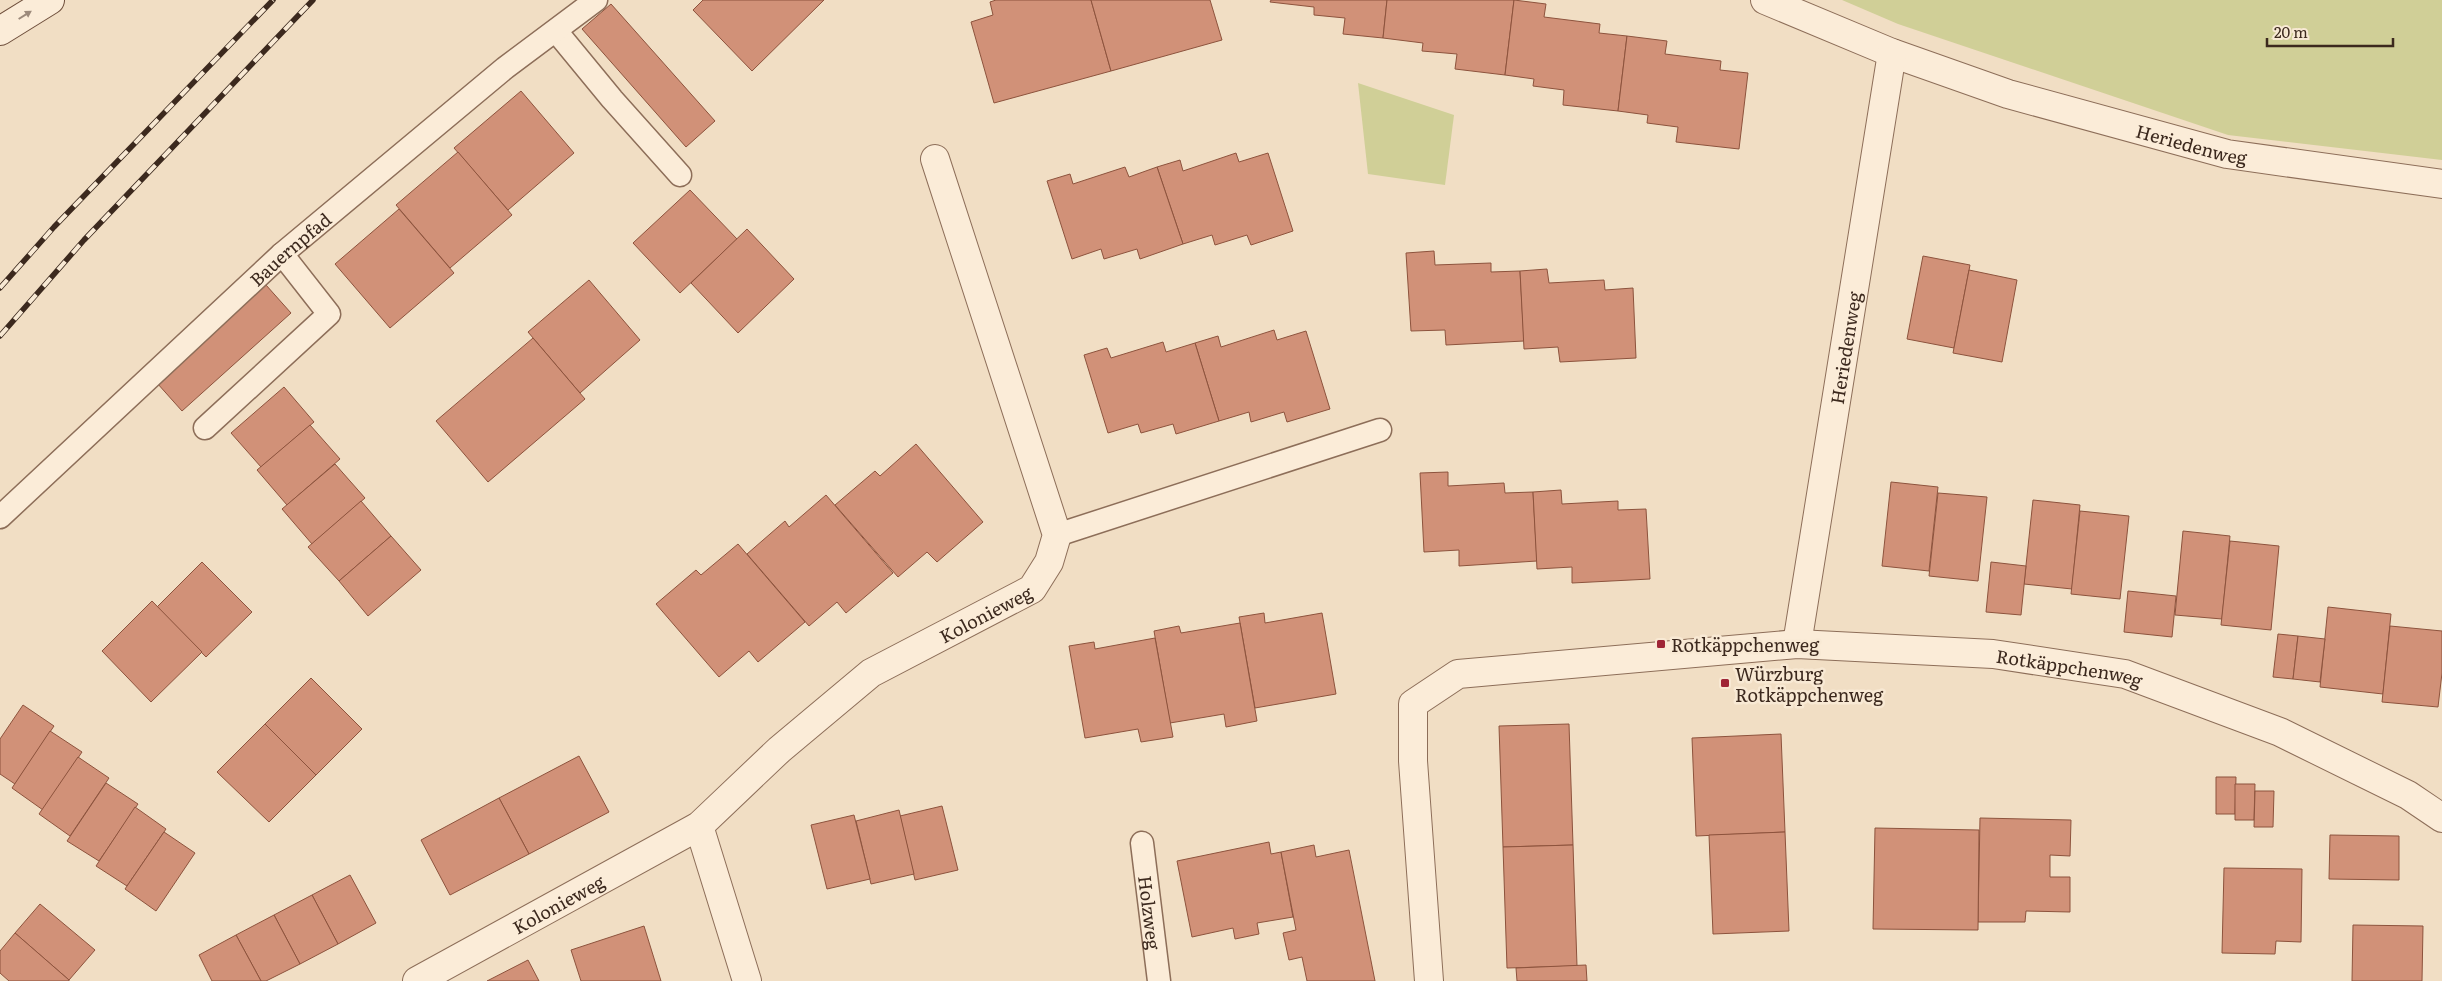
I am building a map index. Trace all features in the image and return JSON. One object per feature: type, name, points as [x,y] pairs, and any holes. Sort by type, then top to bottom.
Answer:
[{"type":"street","points":[[0,31],[50,0]]},
{"type":"street","name":"Heriedenweg","points":[[1765,0],[1892,53],[2008,94],[2227,154],[2442,184]]},
{"type":"street","name":"Heriedenweg","points":[[1797,644],[1892,53]]},
{"type":"street","points":[[935,159],[1057,535]]},
{"type":"street","name":"Kolonieweg","points":[[417,981],[699,826],[779,750],[871,673],[1032,589],[1049,562],[1057,535]]},
{"type":"street","name":"Rotkäppchenweg","points":[[1429,981],[1413,761],[1414,704],[1458,674],[1797,644],[1993,654],[2125,674],[2280,732],[2408,795],[2442,818]]},
{"type":"street","points":[[699,826],[748,981]]},
{"type":"lane","name":"Bauernpfad","points":[[0,517],[282,254],[505,68],[596,0]]},
{"type":"lane","points":[[556,31],[612,100],[680,174]]},
{"type":"lane","points":[[205,428],[329,314],[282,254]]},
{"type":"lane","points":[[1057,535],[1380,430]]},
{"type":"lane","name":"Holzweg","points":[[1142,843],[1159,981]]},
{"type":"shaded area","points":[[1842,0],[2442,0],[2442,160],[2228,135],[1898,24]]},
{"type":"shaded area","points":[[1358,83],[1454,115],[1445,185],[1368,174]]},
{"type":"building","points":[[703,0],[824,0],[752,71],[693,10]]},
{"type":"building","points":[[996,0],[1091,0],[1111,71],[994,103],[971,22],[993,15],[990,2]]},
{"type":"building","points":[[1091,0],[1210,0],[1222,40],[1111,71]]},
{"type":"building","points":[[1271,0],[1387,0],[1383,38],[1343,34],[1345,18],[1314,15],[1314,7],[1270,2]]},
{"type":"building","points":[[1387,0],[1514,0],[1505,75],[1455,69],[1457,54],[1422,51],[1423,43],[1383,38]]},
{"type":"building","points":[[1514,0],[1546,4],[1544,17],[1600,24],[1599,33],[1627,36],[1618,111],[1563,105],[1564,90],[1533,86],[1534,79],[1505,75]]},
{"type":"building","points":[[611,4],[715,121],[686,147],[582,29]]},
{"type":"building","points":[[1627,36],[1667,41],[1665,54],[1721,61],[1720,70],[1748,73],[1739,149],[1676,142],[1678,127],[1647,123],[1648,115],[1618,111]]},
{"type":"building","points":[[521,91],[574,153],[508,210],[454,148]]},
{"type":"building","points":[[458,152],[512,215],[450,268],[396,205]]},
{"type":"building","points":[[1236,153],[1239,162],[1268,153],[1293,231],[1251,245],[1247,235],[1215,245],[1212,235],[1183,244],[1157,167],[1180,160],[1183,171]]},
{"type":"building","points":[[1125,167],[1129,177],[1157,167],[1183,244],[1140,259],[1137,249],[1104,259],[1101,249],[1072,259],[1047,181],[1070,174],[1073,184]]},
{"type":"building","points":[[690,190],[737,239],[680,293],[633,243]]},
{"type":"building","points":[[399,209],[454,273],[390,328],[335,264]]},
{"type":"building","points":[[747,229],[794,279],[738,333],[691,283]]},
{"type":"building","points":[[1434,251],[1435,265],[1491,263],[1491,272],[1520,271],[1524,341],[1446,345],[1445,330],[1411,331],[1406,253]]},
{"type":"building","points":[[1923,256],[1970,265],[1954,348],[1907,339]]},
{"type":"building","points":[[1547,269],[1549,283],[1604,280],[1605,290],[1633,288],[1636,358],[1560,362],[1558,347],[1524,349],[1520,271]]},
{"type":"building","points":[[1969,270],[2017,280],[2002,362],[1953,353]]},
{"type":"building","points":[[589,280],[640,340],[580,393],[528,332]]},
{"type":"building","points":[[266,285],[291,313],[182,411],[157,383]]},
{"type":"building","points":[[1274,330],[1277,340],[1306,331],[1330,409],[1287,422],[1284,412],[1251,422],[1249,412],[1219,421],[1195,343],[1218,336],[1221,347]]},
{"type":"building","points":[[533,338],[585,399],[488,482],[436,421]]},
{"type":"building","points":[[1163,342],[1166,352],[1195,343],[1219,421],[1176,434],[1173,424],[1141,433],[1138,424],[1108,433],[1084,355],[1107,348],[1111,358]]},
{"type":"building","points":[[284,387],[314,422],[261,467],[231,433]]},
{"type":"building","points":[[310,425],[340,459],[287,505],[257,470]]},
{"type":"building","points":[[916,444],[983,522],[937,562],[927,552],[898,577],[835,505],[875,471],[880,476]]},
{"type":"building","points":[[335,464],[365,498],[312,544],[282,509]]},
{"type":"building","points":[[1448,472],[1448,486],[1504,483],[1505,493],[1533,492],[1537,561],[1459,566],[1459,550],[1424,552],[1420,473]]},
{"type":"building","points":[[1891,482],[1938,487],[1929,571],[1882,566]]},
{"type":"building","points":[[1561,490],[1562,504],[1618,501],[1618,510],[1646,509],[1650,579],[1572,583],[1572,567],[1537,569],[1533,492]]},
{"type":"building","points":[[1938,493],[1987,497],[1978,581],[1929,576]]},
{"type":"building","points":[[826,495],[893,573],[846,613],[837,602],[809,626],[747,554],[785,521],[789,527]]},
{"type":"building","points":[[2033,500],[2080,505],[2072,589],[2024,584]]},
{"type":"building","points":[[361,501],[391,536],[339,581],[308,547]]},
{"type":"building","points":[[2080,511],[2129,516],[2120,599],[2071,594]]},
{"type":"building","points":[[2183,531],[2230,536],[2222,619],[2175,615]]},
{"type":"building","points":[[391,536],[421,570],[368,616],[339,581]]},
{"type":"building","points":[[2230,541],[2279,546],[2271,630],[2221,625]]},
{"type":"building","points":[[738,544],[805,622],[758,662],[749,651],[719,677],[656,604],[696,570],[701,575]]},
{"type":"building","points":[[202,562],[252,612],[206,657],[157,607]]},
{"type":"building","points":[[1991,562],[2026,566],[2021,615],[1986,612]]},
{"type":"building","points":[[2128,591],[2176,596],[2172,637],[2124,632]]},
{"type":"building","points":[[152,601],[202,652],[151,702],[102,651]]},
{"type":"building","points":[[2328,607],[2391,614],[2383,694],[2320,687]]},
{"type":"building","points":[[1264,613],[1265,623],[1322,613],[1336,694],[1255,708],[1239,617]]},
{"type":"building","points":[[1240,623],[1257,721],[1226,727],[1224,714],[1170,723],[1154,631],[1179,626],[1181,633]]},
{"type":"building","points":[[2390,626],[2442,631],[2442,673],[2438,707],[2382,702]]},
{"type":"building","points":[[2278,634],[2298,636],[2293,679],[2273,677]]},
{"type":"building","points":[[2298,636],[2325,639],[2320,682],[2293,679]]},
{"type":"building","points":[[1155,638],[1173,737],[1141,742],[1138,729],[1085,738],[1069,646],[1094,642],[1095,649]]},
{"type":"building","points":[[311,678],[362,729],[316,775],[265,724]]},
{"type":"building","points":[[23,705],[54,726],[15,784],[0,774],[0,739]]},
{"type":"building","points":[[265,724],[316,775],[269,822],[217,772]]},
{"type":"building","points":[[1569,724],[1573,845],[1503,847],[1499,726]]},
{"type":"building","points":[[50,731],[82,752],[43,810],[12,788]]},
{"type":"building","points":[[1781,734],[1785,832],[1696,836],[1692,738]]},
{"type":"building","points":[[579,756],[609,812],[529,854],[499,798]]},
{"type":"building","points":[[78,757],[109,778],[70,836],[39,814]]},
{"type":"building","points":[[2216,777],[2236,777],[2235,814],[2216,814]]},
{"type":"building","points":[[106,783],[138,804],[99,861],[67,841]]},
{"type":"building","points":[[2235,784],[2255,784],[2254,820],[2235,820]]},
{"type":"building","points":[[2255,791],[2274,791],[2273,827],[2254,827]]},
{"type":"building","points":[[499,798],[529,854],[450,895],[421,840]]},
{"type":"building","points":[[942,806],[958,870],[915,880],[900,816]]},
{"type":"building","points":[[135,807],[166,829],[127,886],[96,866]]},
{"type":"building","points":[[899,810],[914,874],[871,884],[856,821]]},
{"type":"building","points":[[854,815],[870,879],[827,889],[811,825]]},
{"type":"building","points":[[1980,818],[2071,820],[2070,856],[2050,855],[2050,877],[2070,877],[2070,912],[2026,911],[2025,922],[1978,922]]},
{"type":"building","points":[[1875,828],[1979,830],[1978,930],[1873,929]]},
{"type":"building","points":[[164,832],[195,853],[156,911],[125,889]]},
{"type":"building","points":[[1785,832],[1789,931],[1713,934],[1709,835]]},
{"type":"building","points":[[2330,835],[2399,836],[2399,880],[2329,879]]},
{"type":"building","points":[[1269,842],[1271,854],[1281,852],[1293,917],[1257,923],[1259,934],[1235,939],[1233,928],[1192,937],[1177,861]]},
{"type":"building","points":[[1314,845],[1316,857],[1349,850],[1375,981],[1307,981],[1302,957],[1289,960],[1283,933],[1296,930],[1281,852]]},
{"type":"building","points":[[1573,845],[1577,966],[1507,968],[1503,847]]},
{"type":"building","points":[[2224,868],[2302,869],[2301,942],[2276,941],[2275,954],[2222,953]]},
{"type":"building","points":[[350,875],[376,923],[338,944],[312,895]]},
{"type":"building","points":[[312,895],[338,944],[300,964],[274,915]]},
{"type":"building","points":[[40,904],[95,950],[69,980],[15,933]]},
{"type":"building","points":[[274,915],[300,964],[266,981],[261,981],[236,935]]},
{"type":"building","points":[[2353,925],[2423,926],[2422,981],[2352,981]]},
{"type":"building","points":[[644,926],[661,981],[581,981],[571,950]]},
{"type":"building","points":[[15,933],[69,981],[9,981],[0,973],[0,951]]},
{"type":"building","points":[[236,935],[261,981],[212,981],[199,955]]},
{"type":"building","points":[[528,960],[539,981],[487,981]]},
{"type":"building","points":[[1586,965],[1587,981],[1517,981],[1516,968]]},
{"type":"railway","points":[[0,288],[54,227],[273,0]]},
{"type":"railway","points":[[0,336],[84,240],[313,0]]},
{"type":"place","name":"Rotkäppchenweg","points":[[1661,644]]},
{"type":"place","name":"Würzburg Rotkäppchenweg","points":[[1725,683]]}]
